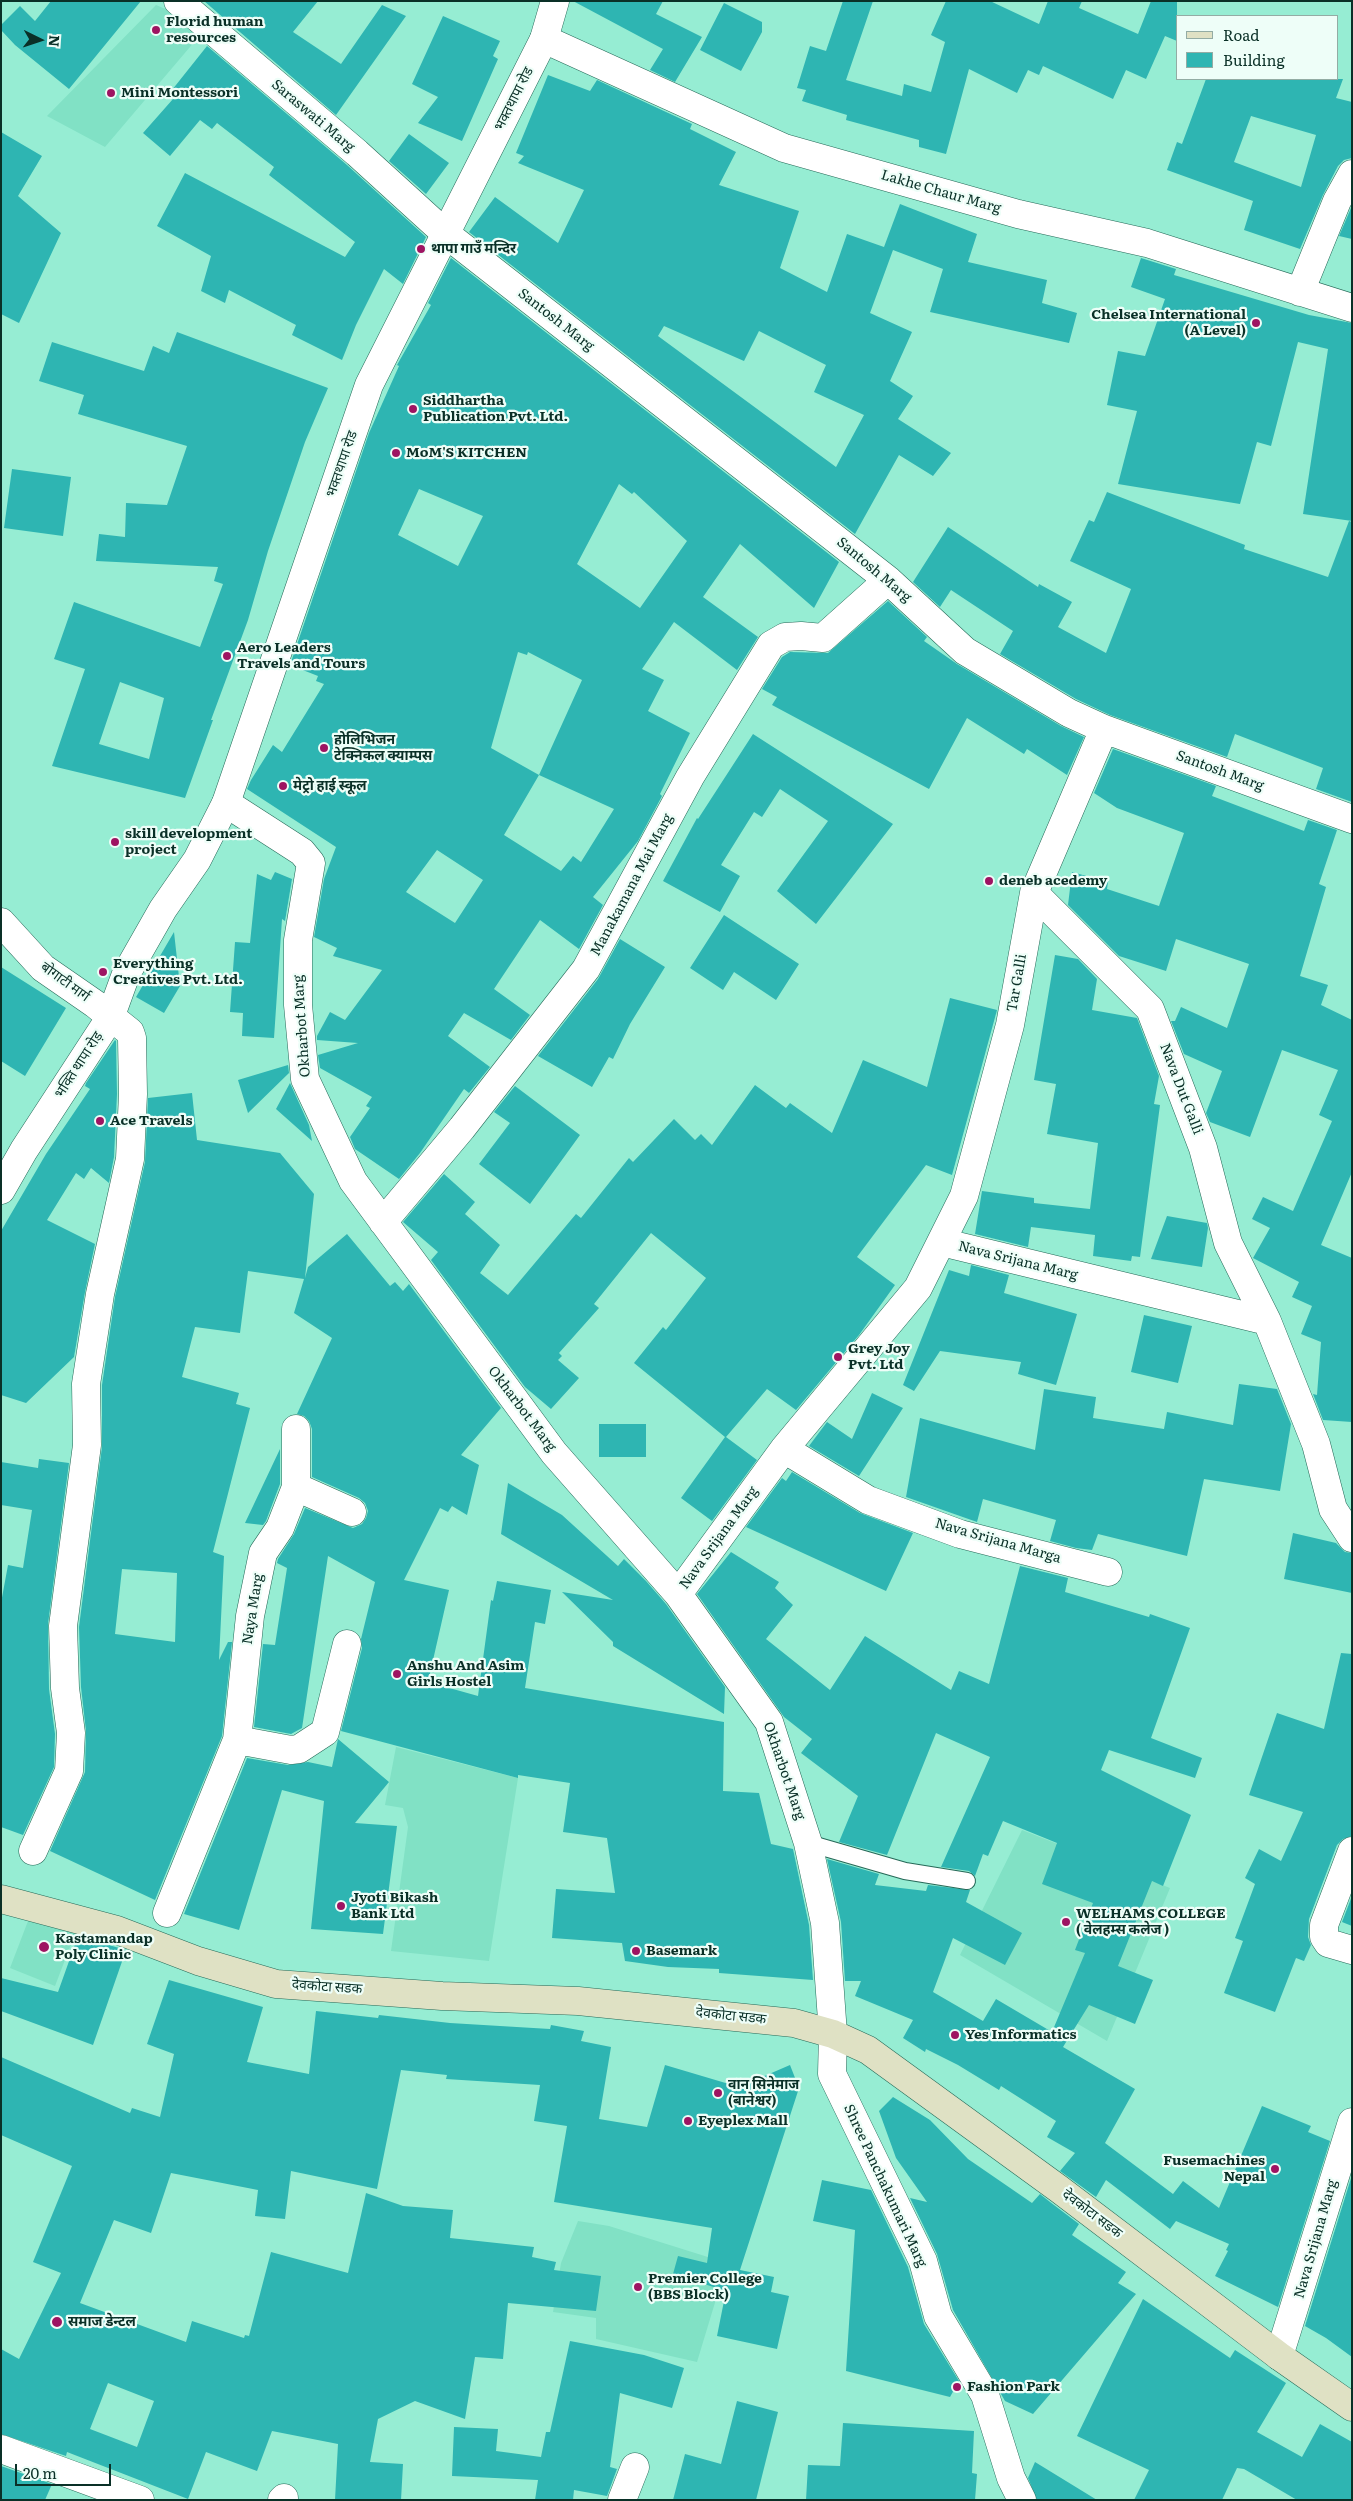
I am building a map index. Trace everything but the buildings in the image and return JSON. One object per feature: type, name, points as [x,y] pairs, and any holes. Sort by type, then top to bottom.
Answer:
[{"type":"main road","name":"देवकोटा सडक","points":[[1,1899],[117,1930],[198,1961],[276,1984],[442,1996],[578,2001],[794,2023],[833,2034],[868,2050],[1059,2189],[1279,2356],[1352,2407]]},
{"type":"street","name":"Saraswati Marg","points":[[178,1],[357,153],[446,234]]},
{"type":"street","name":"भक्तथापा रोड","points":[[148,935],[163,909],[198,860],[226,802],[369,385],[544,39],[555,1]]},
{"type":"street","name":"Lakhe Chaur Marg","points":[[544,39],[784,148],[1018,214],[1147,243],[1352,308]]},
{"type":"street","points":[[1300,292],[1337,202],[1352,174]]},
{"type":"street","name":"Santosh Marg","points":[[446,234],[888,580],[966,651],[1069,713],[1104,728],[1352,819]]},
{"type":"street","name":"Manakamana Mai Marg","points":[[384,1222],[462,1128],[586,969],[690,778],[771,645],[785,637],[825,637],[888,580]]},
{"type":"street","name":"Tar Galli","points":[[941,1242],[964,1196],[1010,1026],[1034,893],[1104,728]]},
{"type":"street","name":"Okharbot Marg","points":[[226,802],[302,852],[311,863],[298,940],[298,1005],[305,1079],[353,1181],[554,1453],[678,1594],[770,1722],[808,1843],[825,1924],[833,2034]]},
{"type":"street","name":"Nava Dut Galli","points":[[1034,893],[1150,1009],[1203,1148],[1228,1243],[1267,1321]]},
{"type":"street","name":"बोगाटी मार्ग","points":[[1,922],[43,968],[95,1004],[110,1018],[130,1032],[132,1038],[133,1094],[130,1159],[100,1294],[86,1384],[87,1445],[63,1626],[65,1688],[71,1732],[69,1771],[33,1850]]},
{"type":"street","name":"भक्ति थापा रोड़","points":[[1,1190],[24,1150],[110,1018],[126,974],[148,935]]},
{"type":"street","name":"Nava Srijana Marg","points":[[678,1594],[784,1450],[918,1288],[941,1242],[1267,1321]]},
{"type":"street","points":[[1267,1321],[1316,1444],[1333,1509],[1352,1538]]},
{"type":"street","name":"Naya Marg","points":[[167,1913],[237,1740],[250,1616],[263,1553],[280,1528],[296,1487],[296,1429]]},
{"type":"street","name":"Nava Srijana Marga","points":[[784,1450],[868,1500],[960,1534],[1108,1572]]},
{"type":"street","points":[[296,1487],[352,1512]]},
{"type":"street","points":[[237,1740],[290,1750],[299,1748],[325,1732],[347,1644]]},
{"type":"street","points":[[1352,1851],[1324,1925],[1324,1937],[1328,1942],[1352,1950]]},
{"type":"street","name":"Shree Panchakumari Marg","points":[[833,2034],[832,2074],[923,2261],[938,2316],[985,2395],[1011,2478],[1022,2500]]},
{"type":"street","name":"Nava Srijana Marg","points":[[1279,2356],[1352,2122]]},
{"type":"street","points":[[1,2449],[140,2500]]},
{"type":"street","points":[[622,2500],[635,2467]]},
{"type":"lane","points":[[808,1843],[905,1871],[968,1881]]},
{"type":"shaded area","name":"Mini Montessori","points":[[156,5],[182,16],[201,34],[105,147],[47,116]]},
{"type":"shaded area","points":[[396,1747],[518,1778],[489,1961],[391,1951],[408,1827],[403,1808],[385,1805]]},
{"type":"shaded area","name":"WELHAMS COLLEGE ( वेलहम्स कलेज )","points":[[1022,1830],[1170,1888],[1107,2041],[960,1955]]},
{"type":"shaded area","name":"Kastamandap Poly Clinic","points":[[33,1908],[78,1926],[55,1986],[10,1968]]},
{"type":"shaded area","name":"Premier College (BBS Block)","points":[[578,2221],[609,2226],[727,2263],[697,2362],[596,2339],[596,2318],[553,2312],[561,2263]]},
{"type":"place","name":"Florid human resources","points":[[156,30]]},
{"type":"place","name":"Mini Montessori","points":[[111,93]]},
{"type":"place","name":"थापा गाउँ मन्दिर","points":[[421,249]]},
{"type":"place","name":"Chelsea International (A Level)","points":[[1256,323]]},
{"type":"place","name":"Siddhartha Publication Pvt. Ltd.","points":[[413,409]]},
{"type":"place","name":"MoM'S KITCHEN","points":[[396,453]]},
{"type":"place","name":"Aero Leaders Travels and Tours","points":[[227,656]]},
{"type":"place","name":"होलिभिजन टेक्निकल क्याम्पस","points":[[324,748]]},
{"type":"place","name":"मेट्रो हाई स्कूल","points":[[283,786]]},
{"type":"place","name":"skill development project","points":[[115,842]]},
{"type":"place","name":"deneb acedemy","points":[[989,881]]},
{"type":"place","name":"Everything Creatives Pvt. Ltd.","points":[[103,972]]},
{"type":"place","name":"Ace Travels","points":[[100,1121]]},
{"type":"place","name":"Grey Joy Pvt. Ltd","points":[[838,1357]]},
{"type":"place","name":"Anshu And Asim Girls Hostel","points":[[397,1674]]},
{"type":"place","name":"Jyoti Bikash Bank Ltd","points":[[341,1906]]},
{"type":"place","name":"WELHAMS COLLEGE ( वेलहम्स कलेज )","points":[[1066,1922]]},
{"type":"place","name":"Kastamandap Poly Clinic","points":[[44,1947]]},
{"type":"place","name":"Basemark","points":[[636,1951]]},
{"type":"place","name":"Yes Informatics","points":[[955,2035]]},
{"type":"place","name":"वान सिनेमाज (बानेश्वर)","points":[[718,2093]]},
{"type":"place","name":"Eyeplex Mall","points":[[688,2121]]},
{"type":"place","name":"Fusemachines Nepal","points":[[1275,2169]]},
{"type":"place","name":"Premier College (BBS Block)","points":[[638,2287]]},
{"type":"place","name":"समाज डेन्टल","points":[[57,2322]]},
{"type":"place","name":"Fashion Park","points":[[957,2387]]}]
